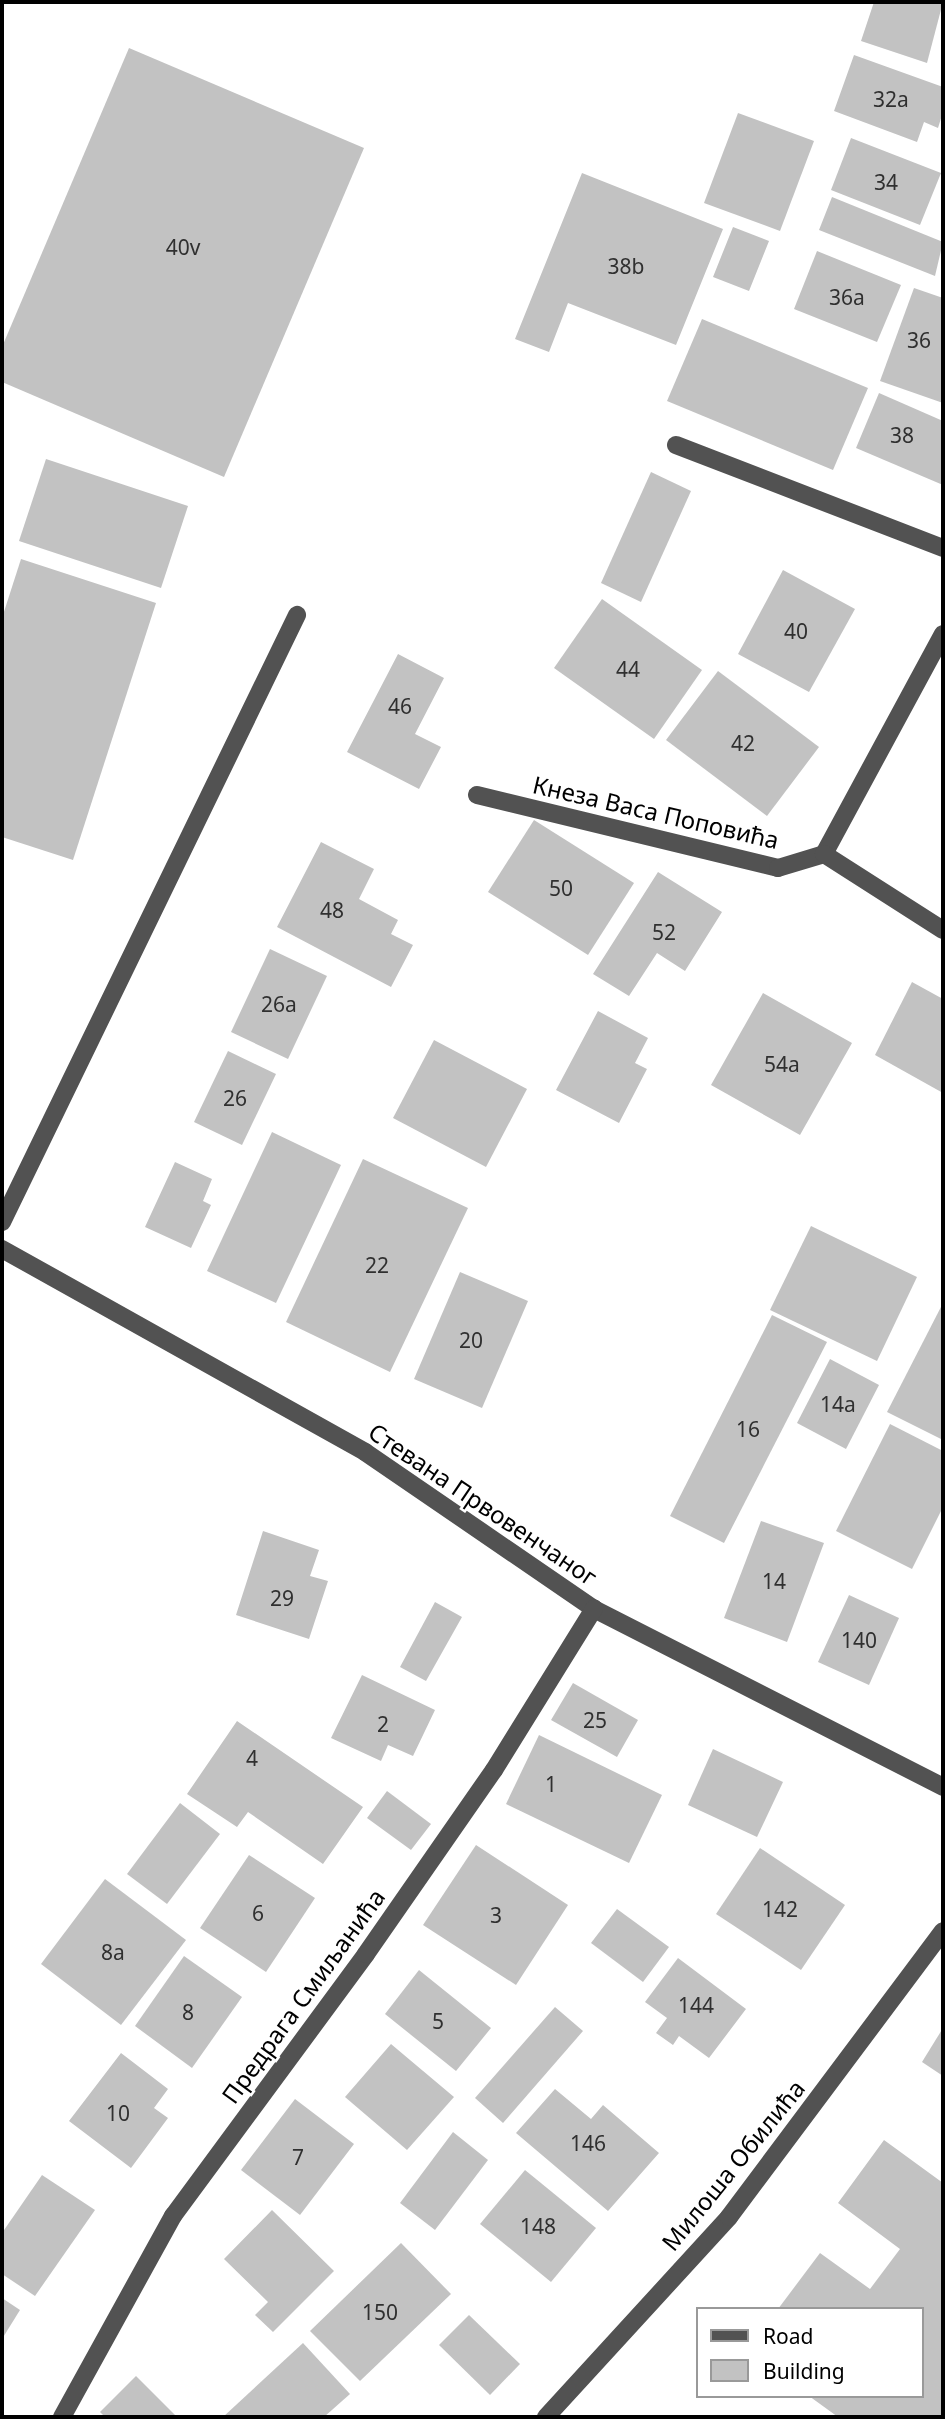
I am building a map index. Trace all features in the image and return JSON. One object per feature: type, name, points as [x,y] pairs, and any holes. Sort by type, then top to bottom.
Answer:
[{"type":"street","points":[[676,445],[943,548]]},
{"type":"street","points":[[2,1222],[297,615]]},
{"type":"street","points":[[943,634],[824,854],[943,930]]},
{"type":"street","name":"Кнеза Васа Поповића","points":[[477,795],[778,868],[824,854]]},
{"type":"street","name":"Стевана Првовенчаног","points":[[2,1249],[365,1452],[594,1609],[943,1787]]},
{"type":"street","name":"Предрага Смиљанића","points":[[62,2417],[173,2216],[366,1955],[486,1781],[594,1609]]},
{"type":"street","name":"Милоша Обилића","points":[[546,2417],[729,2217],[943,1931]]},
{"type":"building","points":[[874,2],[943,2],[927,63],[861,41]]},
{"type":"building","points":[[129,48],[364,148],[224,477],[2,382],[2,347]]},
{"type":"building","points":[[854,55],[943,87],[943,112],[938,128],[924,122],[917,142],[834,111]]},
{"type":"building","points":[[738,113],[814,141],[780,231],[704,203]]},
{"type":"building","points":[[851,138],[941,173],[920,225],[831,190]]},
{"type":"building","points":[[582,173],[723,229],[676,345],[568,303],[549,352],[515,339]]},
{"type":"building","points":[[832,197],[943,242],[935,276],[819,230]]},
{"type":"building","points":[[733,227],[769,241],[749,291],[713,277]]},
{"type":"building","points":[[817,251],[901,285],[877,342],[794,309]]},
{"type":"building","points":[[914,288],[943,298],[943,403],[880,381]]},
{"type":"building","points":[[702,319],[868,388],[833,470],[667,401]]},
{"type":"building","points":[[879,393],[943,421],[943,485],[856,448]]},
{"type":"building","points":[[46,459],[188,506],[161,588],[19,541]]},
{"type":"building","points":[[651,472],[691,491],[641,602],[601,583]]},
{"type":"building","points":[[21,559],[156,603],[73,860],[2,837],[2,618]]},
{"type":"building","points":[[783,570],[855,609],[809,692],[738,654]]},
{"type":"building","points":[[602,599],[702,670],[654,739],[554,668]]},
{"type":"building","points":[[398,654],[444,678],[415,734],[441,747],[419,789],[347,752]]},
{"type":"building","points":[[718,671],[819,747],[767,816],[666,740]]},
{"type":"building","points":[[534,820],[634,883],[588,955],[488,892]]},
{"type":"building","points":[[321,842],[374,869],[359,899],[398,920],[391,934],[413,945],[391,987],[277,927]]},
{"type":"building","points":[[658,872],[722,912],[685,971],[657,953],[629,996],[593,974]]},
{"type":"building","points":[[270,949],[327,976],[288,1059],[231,1032]]},
{"type":"building","points":[[912,982],[943,999],[943,1093],[875,1055]]},
{"type":"building","points":[[763,993],[852,1043],[800,1135],[711,1085]]},
{"type":"building","points":[[598,1011],[648,1038],[635,1063],[647,1069],[619,1123],[556,1090]]},
{"type":"building","points":[[434,1040],[527,1089],[486,1167],[393,1118]]},
{"type":"building","points":[[228,1051],[276,1074],[242,1145],[194,1122]]},
{"type":"building","points":[[272,1132],[341,1165],[276,1303],[207,1271]]},
{"type":"building","points":[[363,1159],[468,1208],[390,1372],[286,1322]]},
{"type":"building","points":[[175,1162],[212,1179],[203,1201],[211,1205],[191,1248],[145,1227]]},
{"type":"building","points":[[811,1226],[917,1277],[877,1361],[770,1310]]},
{"type":"building","points":[[460,1272],[528,1301],[482,1408],[414,1379]]},
{"type":"building","points":[[943,1303],[943,1440],[887,1412]]},
{"type":"building","points":[[772,1315],[827,1342],[724,1543],[670,1516]]},
{"type":"building","points":[[830,1359],[879,1385],[846,1449],[797,1423]]},
{"type":"building","points":[[890,1424],[943,1451],[943,1507],[912,1569],[836,1531]]},
{"type":"building","points":[[761,1521],[824,1543],[787,1642],[724,1618]]},
{"type":"building","points":[[263,1531],[319,1550],[310,1576],[328,1581],[309,1639],[236,1615]]},
{"type":"building","points":[[849,1595],[899,1618],[869,1685],[818,1662]]},
{"type":"building","points":[[435,1602],[462,1617],[426,1681],[400,1667]]},
{"type":"building","points":[[362,1675],[435,1710],[413,1756],[388,1745],[381,1761],[331,1738]]},
{"type":"building","points":[[573,1683],[638,1720],[617,1757],[551,1720]]},
{"type":"building","points":[[237,1721],[363,1807],[323,1864],[248,1812],[237,1827],[187,1794]]},
{"type":"building","points":[[539,1735],[662,1795],[629,1863],[506,1804]]},
{"type":"building","points":[[713,1749],[783,1782],[757,1837],[688,1805]]},
{"type":"building","points":[[387,1791],[431,1824],[411,1850],[367,1818]]},
{"type":"building","points":[[180,1803],[220,1834],[167,1904],[127,1874]]},
{"type":"building","points":[[476,1845],[568,1905],[516,1985],[423,1925]]},
{"type":"building","points":[[760,1848],[845,1905],[801,1970],[716,1914]]},
{"type":"building","points":[[249,1855],[315,1898],[266,1972],[200,1928]]},
{"type":"building","points":[[105,1879],[186,1940],[121,2025],[41,1964]]},
{"type":"building","points":[[617,1909],[669,1947],[643,1982],[591,1943]]},
{"type":"building","points":[[184,1956],[242,1997],[192,2068],[135,2026]]},
{"type":"building","points":[[678,1958],[746,2009],[709,2058],[679,2036],[673,2045],[656,2033],[667,2018],[645,2002]]},
{"type":"building","points":[[419,1970],[491,2028],[456,2071],[385,2014]]},
{"type":"building","points":[[555,2007],[583,2031],[503,2123],[475,2098]]},
{"type":"building","points":[[943,2028],[943,2076],[922,2062]]},
{"type":"building","points":[[391,2044],[454,2097],[407,2150],[345,2097]]},
{"type":"building","points":[[121,2053],[168,2089],[154,2108],[168,2118],[131,2168],[69,2121]]},
{"type":"building","points":[[555,2089],[591,2119],[603,2105],[659,2153],[608,2211],[516,2133]]},
{"type":"building","points":[[295,2099],[354,2144],[300,2215],[241,2170]]},
{"type":"building","points":[[453,2132],[488,2160],[435,2230],[400,2203]]},
{"type":"building","points":[[884,2140],[943,2183],[943,2417],[838,2417],[812,2398],[924,2398],[924,2307],[780,2307],[820,2253],[870,2289],[900,2249],[838,2203]]},
{"type":"building","points":[[525,2170],[596,2228],[551,2282],[480,2224]]},
{"type":"building","points":[[42,2175],[95,2210],[35,2296],[2,2274],[2,2233]]},
{"type":"building","points":[[272,2210],[334,2271],[273,2332],[255,2315],[268,2302],[224,2259]]},
{"type":"building","points":[[401,2243],[451,2294],[360,2381],[310,2331]]},
{"type":"building","points":[[2,2298],[20,2310],[2,2339]]},
{"type":"building","points":[[469,2315],[520,2364],[490,2395],[439,2345]]},
{"type":"building","points":[[303,2343],[350,2394],[324,2417],[223,2417]]},
{"type":"building","points":[[136,2376],[177,2417],[105,2417],[100,2412]]}]
